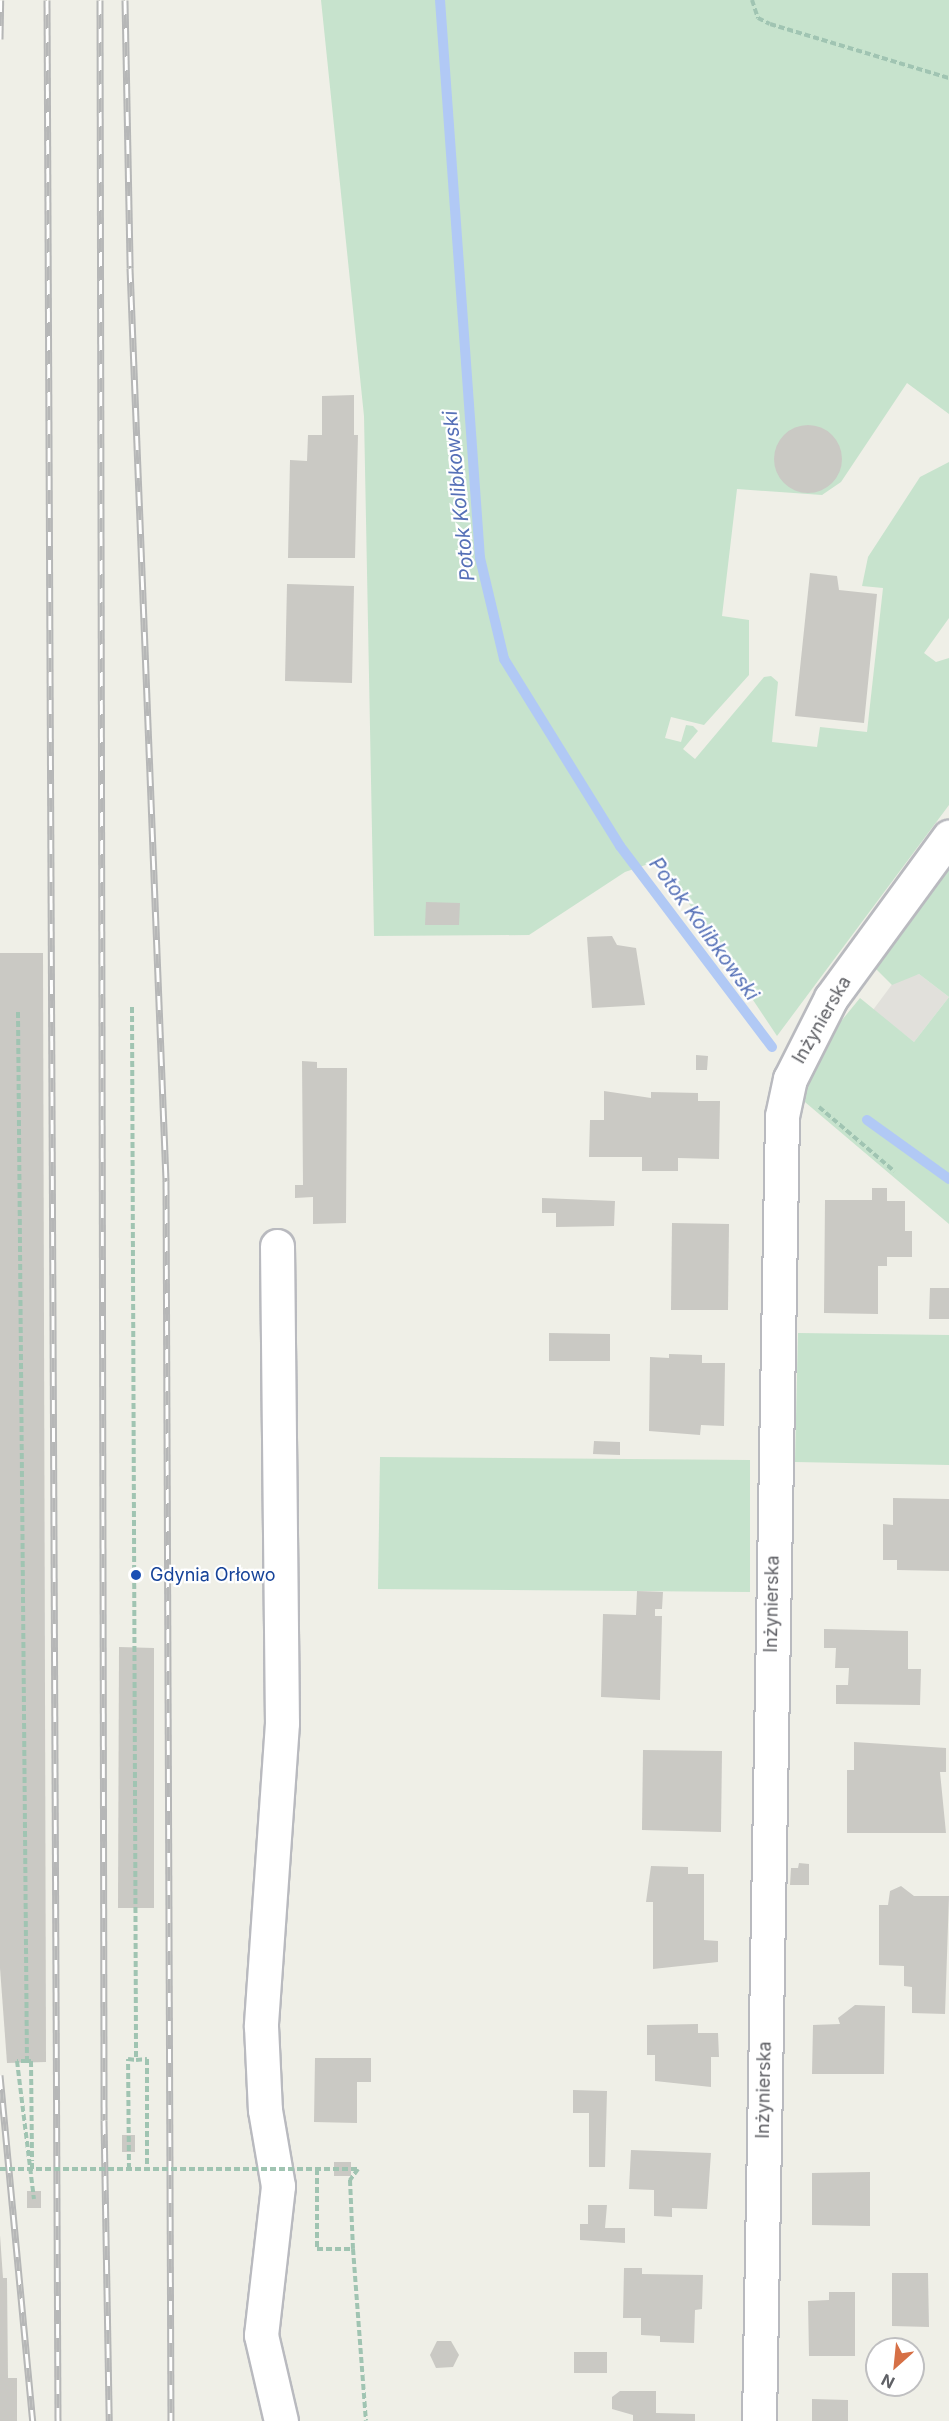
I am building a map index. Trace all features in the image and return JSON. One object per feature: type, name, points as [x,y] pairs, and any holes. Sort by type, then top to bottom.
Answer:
[{"type":"street","name":"Inżynierska","points":[[759,2421],[778,1188],[782,1116],[790,1079],[831,998],[949,837]]},
{"type":"street","points":[[278,1246],[282,1723],[261,2026],[265,2110],[278,2186],[261,2335],[281,2421]]},
{"type":"path","points":[[752,0],[758,18],[770,24],[949,78]]},
{"type":"path","points":[[132,1007],[136,2060]]},
{"type":"path","points":[[18,1012],[27,2061],[31,2067],[34,2199],[17,2061],[27,2061]]},
{"type":"path","points":[[790,1079],[894,1171]]},
{"type":"path","points":[[129,2169],[128,2059],[147,2060],[147,2169]]},
{"type":"path","points":[[0,2169],[358,2169],[350,2180],[352,2249],[366,2421]]},
{"type":"path","points":[[316,2169],[317,2249],[352,2249]]},
{"type":"shaded area","points":[[919,974],[949,997],[914,1042],[873,1010],[896,979]]},
{"type":"green space","points":[[321,0],[949,0],[949,414],[907,383],[841,482],[822,495],[737,489],[722,616],[749,620],[749,675],[704,725],[671,717],[665,738],[681,742],[686,725],[693,726],[698,731],[683,749],[695,759],[764,677],[771,676],[778,682],[772,742],[817,747],[820,727],[867,732],[883,588],[862,586],[868,557],[920,477],[949,462],[949,618],[924,653],[936,662],[949,658],[949,805],[777,1036],[660,860],[625,872],[529,935],[374,936],[364,416]]},
{"type":"green space","points":[[949,863],[949,997],[919,974],[892,985],[873,966]]},
{"type":"green space","points":[[949,997],[949,1224],[799,1097],[820,1047],[860,998],[914,1042]]},
{"type":"green space","points":[[798,1333],[949,1335],[949,1465],[795,1462]]},
{"type":"green space","points":[[380,1457],[750,1460],[750,1592],[378,1589]]},
{"type":"building","points":[[354,395],[354,435],[358,435],[355,558],[288,558],[290,460],[307,461],[308,435],[322,435],[322,396]]},
{"type":"building","points":[[808,425],[821,428],[832,435],[839,446],[842,459],[839,472],[832,483],[821,490],[808,493],[795,490],[784,483],[777,472],[774,459],[777,446],[784,435],[795,428]]},
{"type":"building","points":[[810,573],[837,576],[839,590],[877,594],[864,723],[795,716]]},
{"type":"building","points":[[287,584],[354,586],[352,683],[285,681]]},
{"type":"building","points":[[426,902],[460,903],[459,925],[425,925]]},
{"type":"building","points":[[612,936],[617,945],[636,948],[645,1005],[592,1008],[587,937]]},
{"type":"building","points":[[0,953],[43,953],[46,2062],[7,2063],[0,1968]]},
{"type":"building","points":[[696,1055],[708,1056],[707,1070],[696,1070]]},
{"type":"building","points":[[302,1061],[317,1062],[317,1068],[347,1068],[346,1223],[313,1224],[313,1197],[295,1198],[295,1185],[303,1185]]},
{"type":"building","points":[[604,1091],[651,1098],[651,1092],[698,1093],[698,1101],[720,1101],[719,1159],[678,1158],[678,1171],[642,1171],[642,1157],[589,1157],[590,1120],[604,1120]]},
{"type":"building","points":[[872,1188],[887,1188],[887,1201],[905,1201],[905,1231],[912,1231],[912,1257],[887,1257],[887,1266],[878,1266],[878,1314],[824,1313],[825,1200],[872,1200]]},
{"type":"building","points":[[542,1198],[615,1201],[614,1226],[556,1227],[556,1213],[542,1213]]},
{"type":"building","points":[[672,1223],[729,1224],[728,1310],[671,1310]]},
{"type":"building","points":[[930,1288],[949,1288],[949,1319],[929,1319]]},
{"type":"building","points":[[549,1333],[610,1334],[610,1361],[549,1361]]},
{"type":"building","points":[[669,1354],[702,1355],[702,1363],[725,1363],[724,1426],[701,1425],[700,1435],[649,1431],[650,1357],[669,1358]]},
{"type":"building","points":[[594,1441],[620,1442],[620,1455],[593,1454]]},
{"type":"building","points":[[893,1498],[949,1499],[949,1571],[897,1570],[897,1560],[883,1560],[883,1524],[893,1525]]},
{"type":"building","points":[[637,1591],[663,1592],[662,1609],[655,1609],[655,1616],[662,1616],[660,1700],[601,1697],[603,1614],[636,1615]]},
{"type":"building","points":[[824,1629],[908,1631],[908,1669],[921,1669],[920,1705],[836,1704],[836,1685],[848,1685],[849,1668],[835,1668],[836,1648],[824,1648]]},
{"type":"building","points":[[119,1647],[154,1648],[154,1908],[118,1908]]},
{"type":"building","points":[[854,1742],[946,1748],[946,1772],[940,1772],[946,1833],[847,1833],[847,1770],[854,1770]]},
{"type":"building","points":[[643,1750],[722,1751],[721,1832],[642,1830]]},
{"type":"building","points":[[799,1863],[809,1864],[809,1885],[790,1885],[791,1868],[798,1868]]},
{"type":"building","points":[[651,1866],[688,1867],[688,1874],[704,1874],[704,1940],[718,1941],[718,1962],[653,1969],[653,1902],[646,1902]]},
{"type":"building","points":[[901,1886],[914,1896],[949,1896],[945,2014],[912,2013],[912,1987],[904,1986],[904,1966],[879,1965],[879,1905],[888,1905],[890,1891]]},
{"type":"building","points":[[855,2005],[885,2006],[884,2074],[812,2074],[813,2025],[840,2024],[838,2018]]},
{"type":"building","points":[[698,2024],[698,2033],[718,2033],[719,2057],[711,2057],[711,2087],[655,2081],[655,2055],[647,2055],[647,2025]]},
{"type":"building","points":[[315,2058],[371,2058],[371,2082],[357,2082],[357,2123],[314,2122]]},
{"type":"building","points":[[573,2090],[607,2091],[605,2167],[589,2167],[589,2113],[573,2113]]},
{"type":"building","points":[[122,2135],[135,2135],[135,2152],[122,2152]]},
{"type":"building","points":[[631,2150],[711,2153],[707,2209],[672,2208],[672,2217],[654,2216],[654,2190],[629,2189]]},
{"type":"building","points":[[334,2162],[351,2162],[351,2176],[334,2176]]},
{"type":"building","points":[[870,2172],[870,2226],[812,2225],[812,2173]]},
{"type":"building","points":[[27,2191],[41,2191],[41,2208],[27,2208]]},
{"type":"building","points":[[588,2205],[607,2205],[605,2228],[625,2228],[625,2243],[580,2240],[580,2224],[588,2224]]},
{"type":"building","points":[[0,2235],[3,2278],[7,2278],[8,2378],[17,2378],[17,2421],[0,2421]]},
{"type":"building","points":[[624,2268],[642,2268],[642,2274],[703,2275],[702,2309],[695,2310],[694,2343],[660,2342],[660,2336],[641,2335],[641,2318],[623,2318]]},
{"type":"building","points":[[892,2273],[928,2273],[929,2327],[892,2326]]},
{"type":"building","points":[[829,2292],[855,2292],[855,2356],[809,2356],[808,2301],[829,2300]]},
{"type":"building","points":[[437,2341],[451,2341],[459,2355],[453,2367],[436,2368],[430,2355]]},
{"type":"building","points":[[574,2352],[607,2352],[607,2373],[574,2373]]},
{"type":"building","points":[[620,2391],[656,2391],[656,2413],[695,2414],[695,2421],[633,2421],[633,2415],[612,2409],[612,2397]]},
{"type":"building","points":[[812,2399],[848,2400],[848,2421],[812,2421]]},
{"type":"waterway","name":"Potok Kolibkowski","points":[[440,0],[480,558],[504,659],[620,846],[772,1047]]},
{"type":"waterway","name":"Potok Kolibkowski","points":[[867,1120],[949,1179]]},
{"type":"railway","points":[[0,39],[1,0]]},
{"type":"railway","points":[[47,0],[58,2421]]},
{"type":"railway","points":[[100,0],[104,2120],[109,2421]]},
{"type":"railway","points":[[125,0],[130,268],[166,1181],[171,2421]]},
{"type":"railway","points":[[0,2075],[33,2421]]},
{"type":"place","name":"Gdynia Orłowo","points":[[136,1575]]}]
